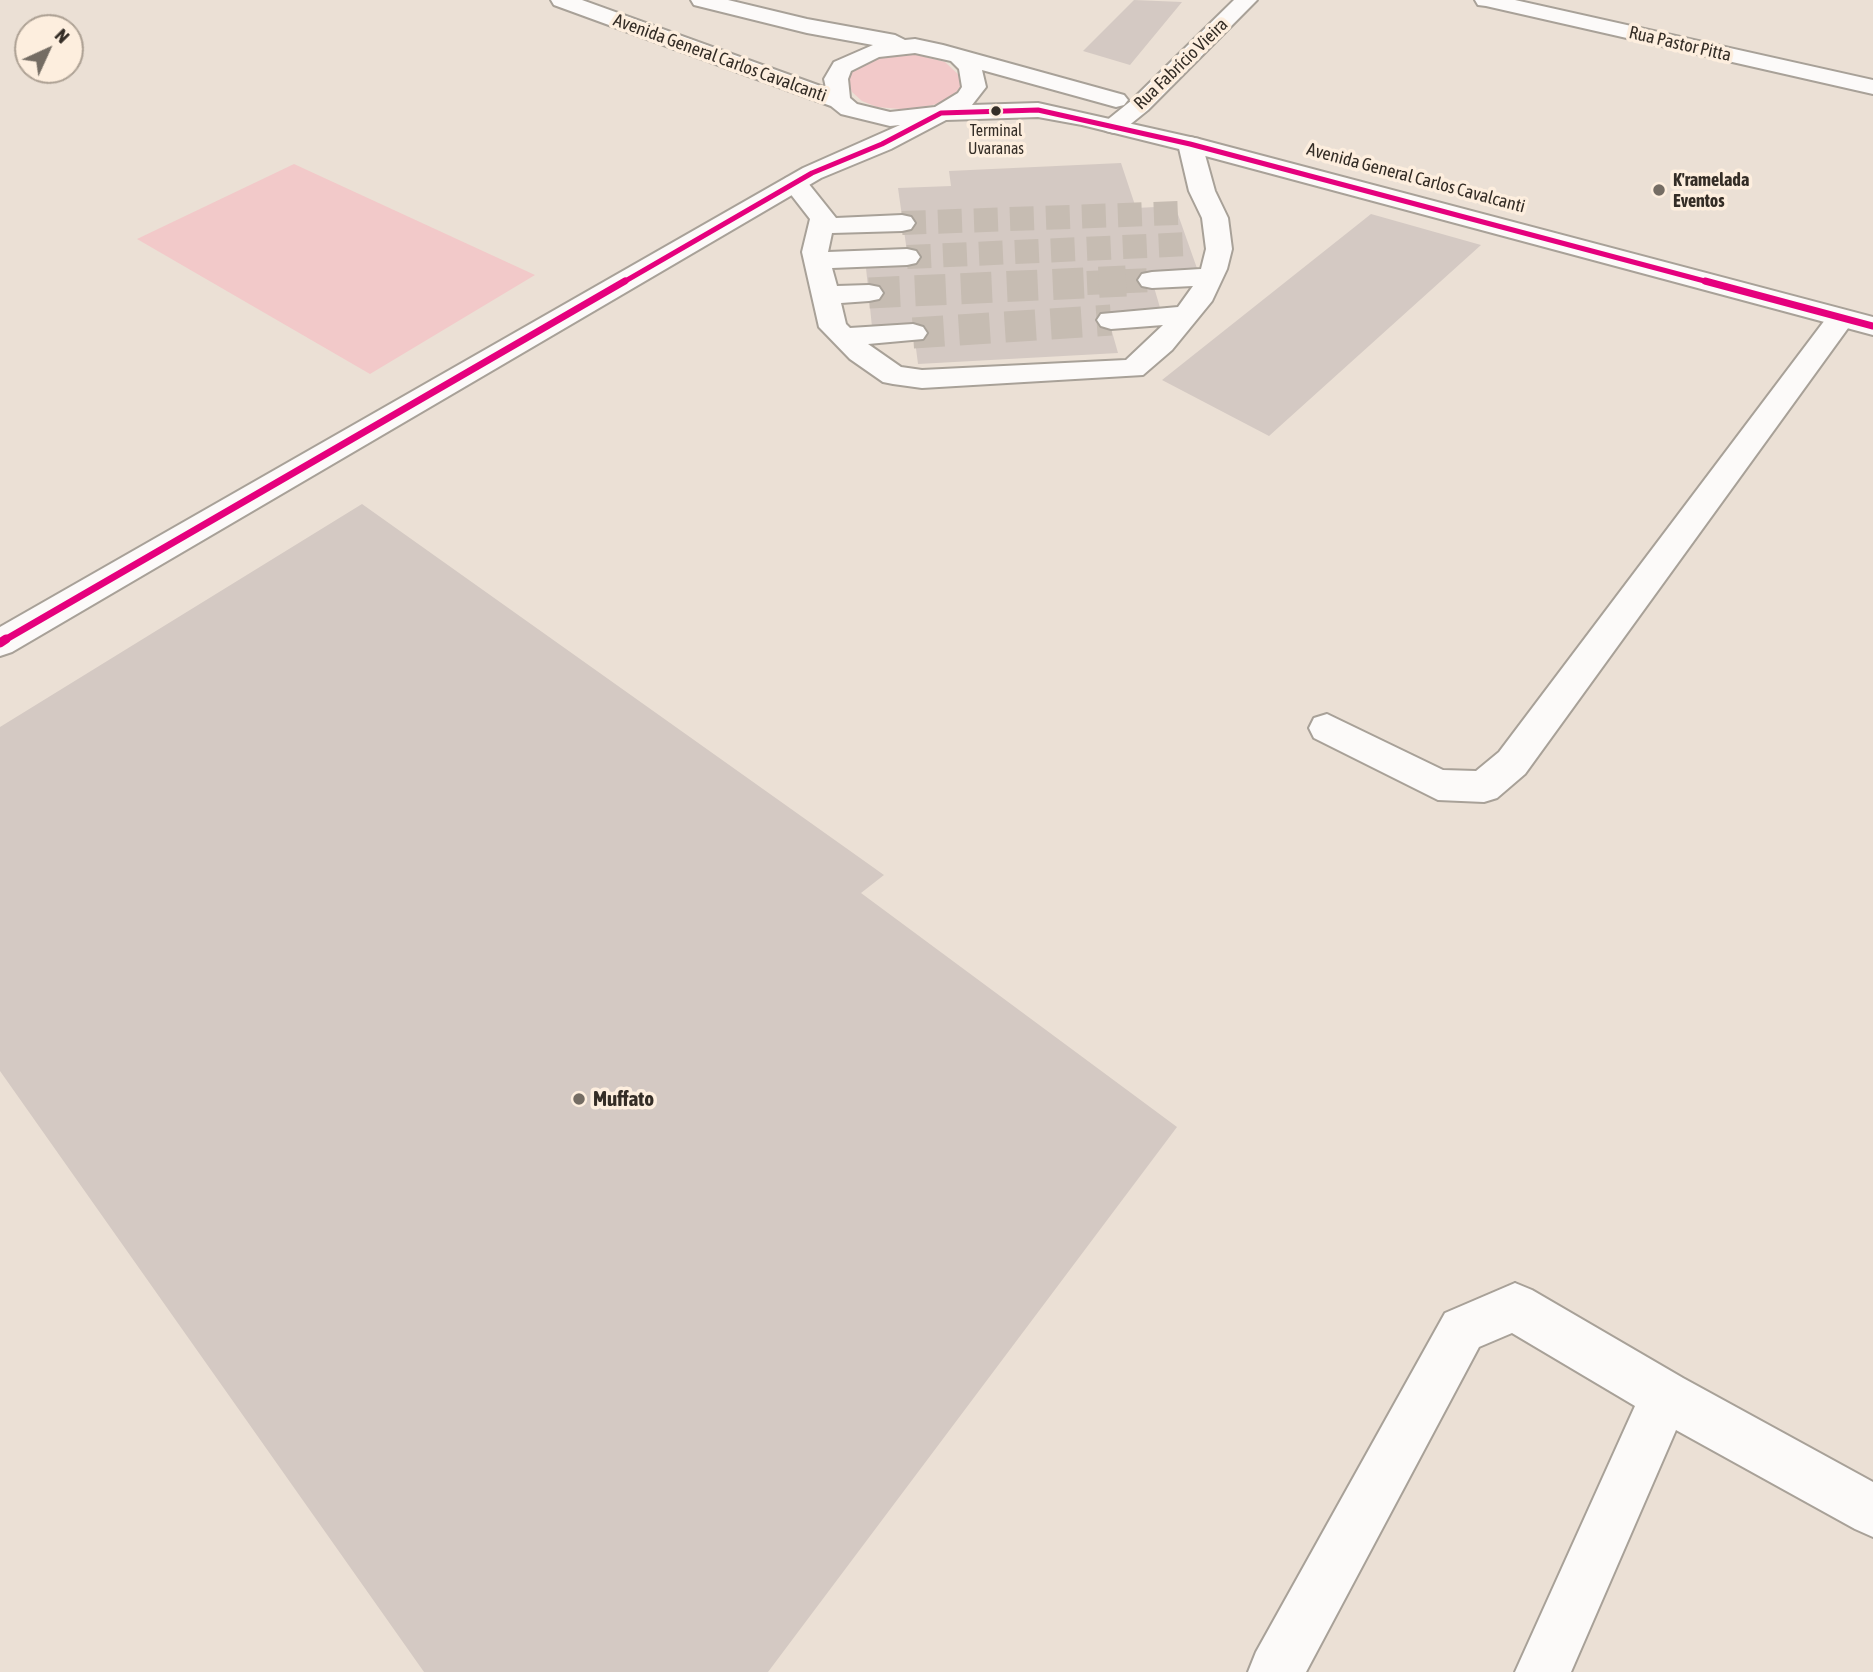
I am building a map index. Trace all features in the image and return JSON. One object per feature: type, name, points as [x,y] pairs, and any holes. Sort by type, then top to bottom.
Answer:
[{"type":"main road","name":"Avenida General Carlos Cavalcanti","points":[[562,0],[844,105],[890,119],[941,113],[1038,110],[1190,144],[1857,322]]},
{"type":"main road","name":"Avenida General Carlos Cavalcanti","points":[[702,0],[807,26],[915,46],[1083,93],[1167,112]]},
{"type":"main road","name":"Rua Fabrício Vieira","points":[[1114,126],[1140,105],[1247,0]]},
{"type":"main road","name":"Rua Pastor Pitta","points":[[1486,0],[1873,87]]},
{"type":"main road","name":"Avenida General Carlos Cavalcanti","points":[[844,105],[836,79],[842,67],[874,51],[915,46]]},
{"type":"main road","name":"Avenida General Carlos Cavalcanti","points":[[941,113],[967,98],[974,88],[974,77],[969,66],[959,57]]},
{"type":"main road","points":[[803,178],[841,133],[844,105]]},
{"type":"main road","points":[[0,643],[803,178],[882,144],[941,113]]},
{"type":"main road","points":[[803,178],[823,218],[815,252],[833,327],[860,353],[892,375],[922,379],[1133,369],[1162,344],[1202,295],[1219,243],[1201,212],[1202,191],[1190,144]]},
{"type":"main road","points":[[822,226],[902,223]]},
{"type":"main road","points":[[1190,244],[1219,243]]},
{"type":"main road","points":[[817,261],[907,257]]},
{"type":"main road","points":[[1152,280],[1210,277]]},
{"type":"main road","points":[[825,295],[869,293]]},
{"type":"main road","points":[[1111,320],[1186,315]]},
{"type":"main road","points":[[1327,729],[1438,785],[1484,787],[1512,763],[1857,322]]},
{"type":"main road","points":[[844,337],[913,333]]},
{"type":"main road","points":[[1276,1672],[1462,1331],[1515,1307],[1665,1396],[1873,1511]]},
{"type":"main road","points":[[1543,1672],[1665,1396]]},
{"type":"shaded area","points":[[913,54],[945,62],[961,77],[961,86],[955,95],[945,102],[912,110],[877,107],[862,101],[852,92],[848,82],[852,72],[876,57]]},
{"type":"shaded area","points":[[294,164],[535,275],[370,374],[137,239]]},
{"type":"building","points":[[1134,0],[1182,2],[1130,65],[1083,51]]},
{"type":"building","name":"Terminal Uvaranas","points":[[1121,163],[1136,208],[1175,206],[1199,274],[1151,277],[1161,311],[1107,314],[1118,353],[918,364],[913,325],[872,327],[866,268],[909,266],[898,188],[951,186],[949,171]]},
{"type":"building","points":[[1371,214],[1481,245],[1269,436],[1162,380]]},
{"type":"building","name":"Muffato","points":[[362,504],[884,875],[861,893],[1177,1127],[768,1672],[424,1672],[0,1071],[0,727]]},
{"type":"tunnel","points":[[902,223],[1178,213]]},
{"type":"tunnel","points":[[907,257],[1190,244]]},
{"type":"tunnel","points":[[1087,283],[1152,280]]},
{"type":"tunnel","points":[[869,293],[1126,281]]},
{"type":"tunnel","points":[[913,333],[1111,320]]},
{"type":"transit line","points":[[0,643],[812,173],[882,144],[941,113],[1038,110],[1082,118],[1190,144],[1873,326]]},
{"type":"place","name":"Terminal Uvaranas","points":[[996,111]]},
{"type":"place","name":"K'ramelada Eventos","points":[[1659,190]]},
{"type":"place","name":"Muffato","points":[[579,1099]]}]
